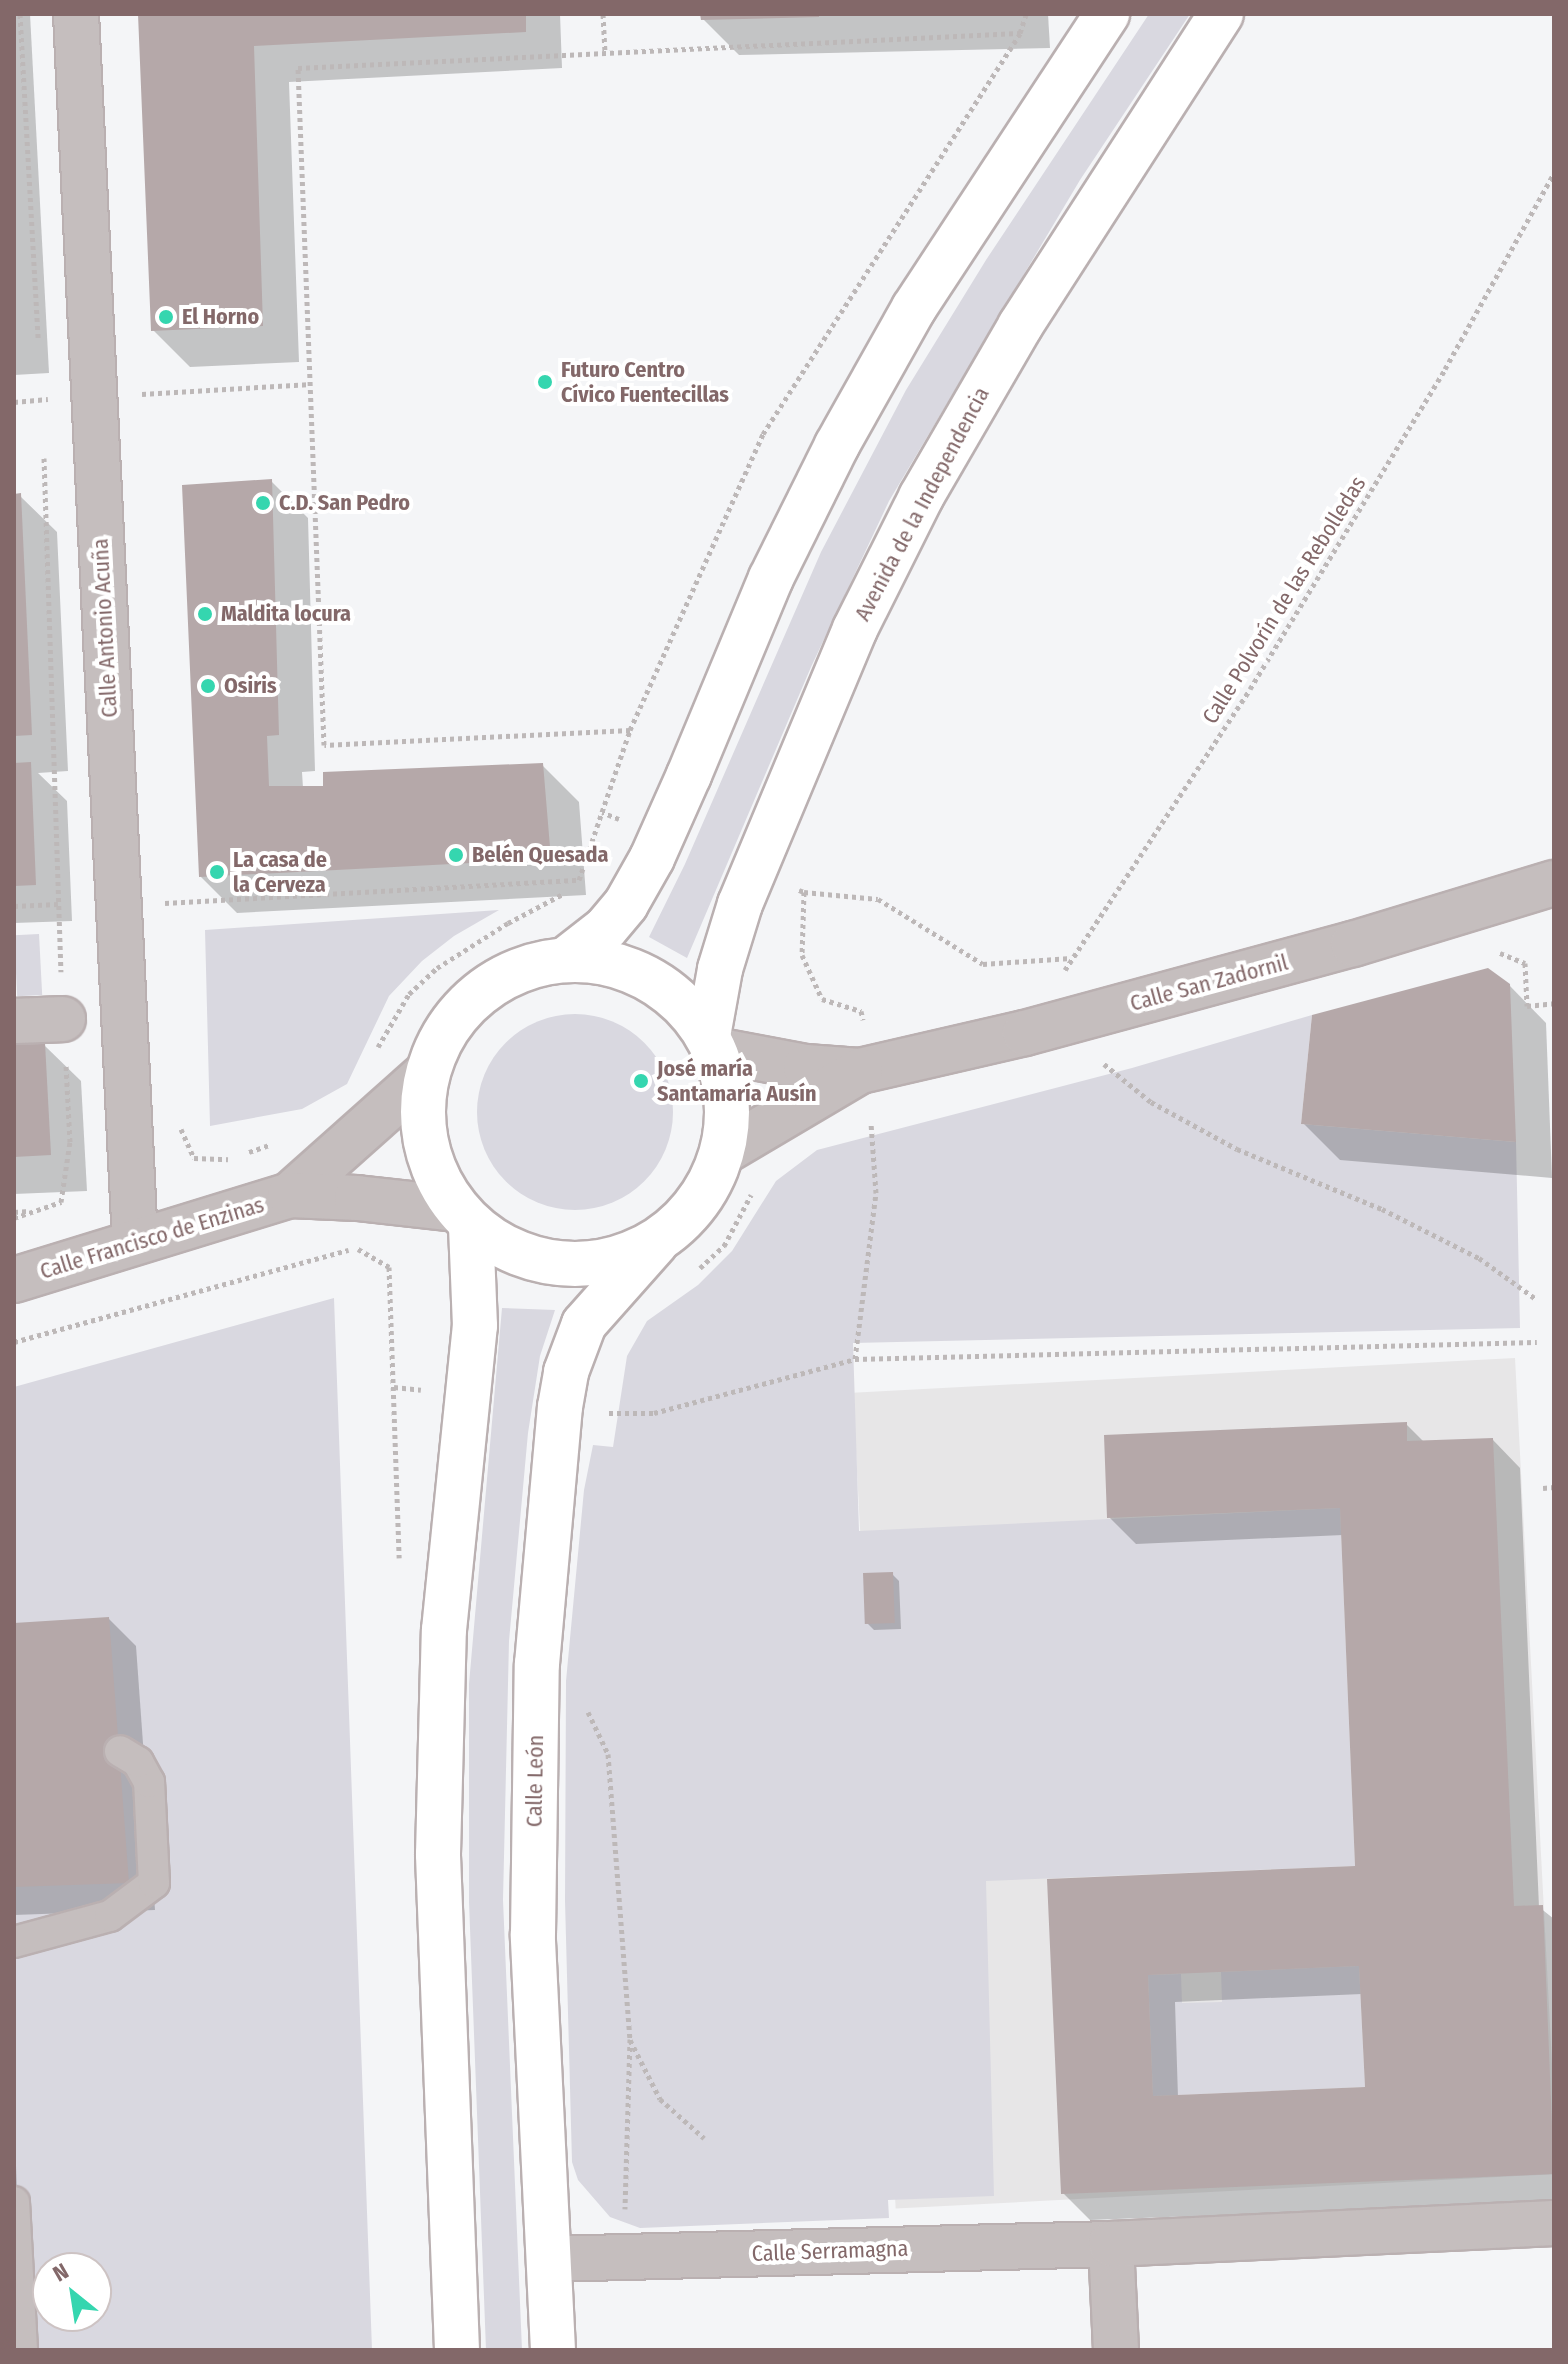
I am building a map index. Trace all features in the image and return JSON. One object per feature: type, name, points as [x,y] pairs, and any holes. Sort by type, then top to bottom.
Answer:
[{"type":"main road","points":[[565,960],[606,928],[626,904],[662,836],[771,578],[837,445],[914,308],[1107,14]]},
{"type":"main road","name":"Avenida de la Independencia","points":[[712,1043],[720,969],[752,874],[855,629],[921,497],[1020,326],[1221,14]]},
{"type":"main road","points":[[457,2350],[438,1854],[444,1630],[475,1326],[464,1219],[433,1168],[422,1120],[427,1073],[438,1044],[475,996],[504,977],[565,960],[621,966],[671,993],[712,1043]]},
{"type":"main road","name":"Calle León","points":[[553,2350],[533,1934],[537,1664],[560,1407],[566,1372],[584,1324],[656,1243],[699,1203],[723,1152],[729,1117],[726,1083],[712,1043]]},
{"type":"main road","points":[[464,1219],[542,1261],[601,1263],[656,1243]]},
{"type":"street","name":"Calle Antonio Acuña","points":[[76,14],[135,1241]]},
{"type":"street","name":"Calle San Zadornil","points":[[712,1043],[806,1067],[860,1071],[1025,1033],[1353,944],[1554,883]]},
{"type":"street","points":[[14,1021],[63,1019]]},
{"type":"street","name":"Calle San Zadornil","points":[[723,1152],[860,1071]]},
{"type":"street","name":"Calle Francisco de Enzinas","points":[[290,1195],[427,1073]]},
{"type":"street","name":"Calle Francisco de Enzinas","points":[[14,1280],[290,1195],[357,1198],[464,1219]]},
{"type":"street","name":"Calle Serramagna","points":[[550,2259],[1111,2244],[1554,2223]]},
{"type":"street","points":[[1111,2244],[1116,2350]]},
{"type":"lane","points":[[14,1942],[110,1916],[154,1883],[149,1782],[138,1762],[120,1751]]},
{"type":"lane","points":[[14,2202],[22,2350]]},
{"type":"path","points":[[20,14],[39,344]]},
{"type":"path","points":[[603,14],[605,52]]},
{"type":"path","points":[[375,1057],[384,1033],[409,994],[437,968],[508,923],[575,888],[630,730],[763,434],[1020,33],[1026,14]]},
{"type":"path","points":[[630,730],[324,745],[298,68],[1020,33]]},
{"type":"path","name":"Calle Polvorín de las Rebolledas","points":[[1025,1033],[1258,675],[1445,369],[1554,173]]},
{"type":"path","points":[[14,402],[308,384]]},
{"type":"path","points":[[41,386],[43,416]]},
{"type":"path","points":[[14,1215],[39,1211],[61,1202],[66,1186],[70,1142],[58,904],[44,447]]},
{"type":"path","points":[[602,812],[662,836]]},
{"type":"path","points":[[752,874],[804,892],[878,899],[983,964],[1072,958]]},
{"type":"path","points":[[164,903],[579,880]]},
{"type":"path","points":[[163,887],[165,919]]},
{"type":"path","points":[[804,892],[802,955],[822,999],[861,1011]]},
{"type":"path","points":[[14,906],[58,904]]},
{"type":"path","points":[[1527,1006],[1554,1003]]},
{"type":"path","points":[[1097,1059],[1151,1102],[1237,1149],[1382,1209],[1479,1258],[1536,1299]]},
{"type":"path","points":[[855,1359],[876,1193],[871,1114]]},
{"type":"path","points":[[179,1125],[194,1158],[214,1161],[233,1158]]},
{"type":"path","points":[[246,1153],[274,1143]]},
{"type":"path","points":[[695,1273],[724,1246],[752,1193]]},
{"type":"path","points":[[14,1342],[356,1248],[389,1267],[399,1561]]},
{"type":"path","points":[[607,1413],[654,1413],[855,1359],[1537,1342]]},
{"type":"path","points":[[606,1427],[609,1400]]},
{"type":"path","points":[[1543,1488],[1554,1487]]},
{"type":"path","points":[[581,1697],[608,1754],[630,2039],[625,2223]]},
{"type":"path","points":[[630,2039],[660,2099],[704,2138]]},
{"type":"shaded area","points":[[1149,14],[1190,14],[1080,180],[889,501],[811,667],[687,958],[649,937],[685,864],[821,552],[906,390],[986,260]]},
{"type":"shaded area","points":[[499,910],[454,936],[422,961],[389,996],[347,1084],[302,1109],[210,1126],[205,930]]},
{"type":"shaded area","points":[[39,934],[42,995],[17,996],[14,935]]},
{"type":"shaded area","points":[[575,1014],[612,1022],[644,1043],[665,1075],[673,1112],[665,1149],[644,1181],[612,1202],[575,1210],[538,1202],[506,1181],[485,1149],[477,1112],[485,1075],[506,1043],[538,1022]]},
{"type":"shaded area","points":[[1312,1015],[1301,1124],[1516,1142],[1520,1328],[853,1343],[859,1531],[1340,1508],[1355,1866],[986,1881],[994,2196],[888,2200],[889,2218],[640,2228],[610,2217],[578,2180],[572,2162],[565,1901],[566,1681],[584,1490],[593,1445],[613,1447],[627,1356],[647,1321],[698,1285],[732,1251],[776,1181],[817,1150],[1132,1068]]},
{"type":"shaded area","points":[[334,1298],[372,2350],[14,2350],[14,1387]]},
{"type":"shaded area","points":[[502,1308],[555,1310],[540,1356],[528,1433],[509,1641],[503,1900],[522,2350],[486,2350],[469,1902],[469,1684]]},
{"type":"shaded area","points":[[1515,1358],[1554,2102],[1554,2174],[896,2209],[853,1393]]},
{"type":"shaded area","points":[[1359,1966],[1365,2087],[1153,2096],[1148,1975],[1181,1974],[1182,2003],[1222,2002],[1221,1972]]},
{"type":"building","points":[[138,14],[526,14],[526,32],[254,46],[263,326],[151,331]]},
{"type":"building","points":[[700,14],[819,14],[819,17],[701,20]]},
{"type":"building","points":[[272,479],[279,735],[267,736],[269,786],[323,786],[323,772],[543,763],[551,859],[199,877],[182,485]]},
{"type":"building","points":[[21,493],[32,735],[14,736],[14,494]]},
{"type":"building","points":[[31,762],[36,885],[14,886],[14,763]]},
{"type":"building","points":[[1488,968],[1510,984],[1516,1142],[1301,1124],[1312,1015]]},
{"type":"building","points":[[45,1043],[51,1155],[14,1157],[14,1044]]},
{"type":"building","points":[[1407,1422],[1407,1441],[1493,1438],[1514,1906],[1543,1905],[1554,2174],[1061,2194],[1047,1879],[1355,1866],[1340,1508],[1107,1518],[1104,1435]],"holes":[[[1359,1966],[1365,2087],[1153,2096],[1148,1975]]]},
{"type":"building","points":[[893,1572],[895,1623],[865,1624],[863,1573]]},
{"type":"building","points":[[109,1617],[129,1883],[14,1887],[14,1623]]},
{"type":"place","name":"El Horno","points":[[166,317]]},
{"type":"place","name":"Futuro Centro Cívico Fuentecillas","points":[[545,382]]},
{"type":"place","name":"C.D. San Pedro","points":[[263,503]]},
{"type":"place","name":"Maldita locura","points":[[205,614]]},
{"type":"place","name":"Osiris","points":[[208,686]]},
{"type":"place","name":"Belén Quesada","points":[[456,855]]},
{"type":"place","name":"La casa de la Cerveza","points":[[217,872]]},
{"type":"place","name":"José maría Santamaría Ausín","points":[[641,1081]]}]
